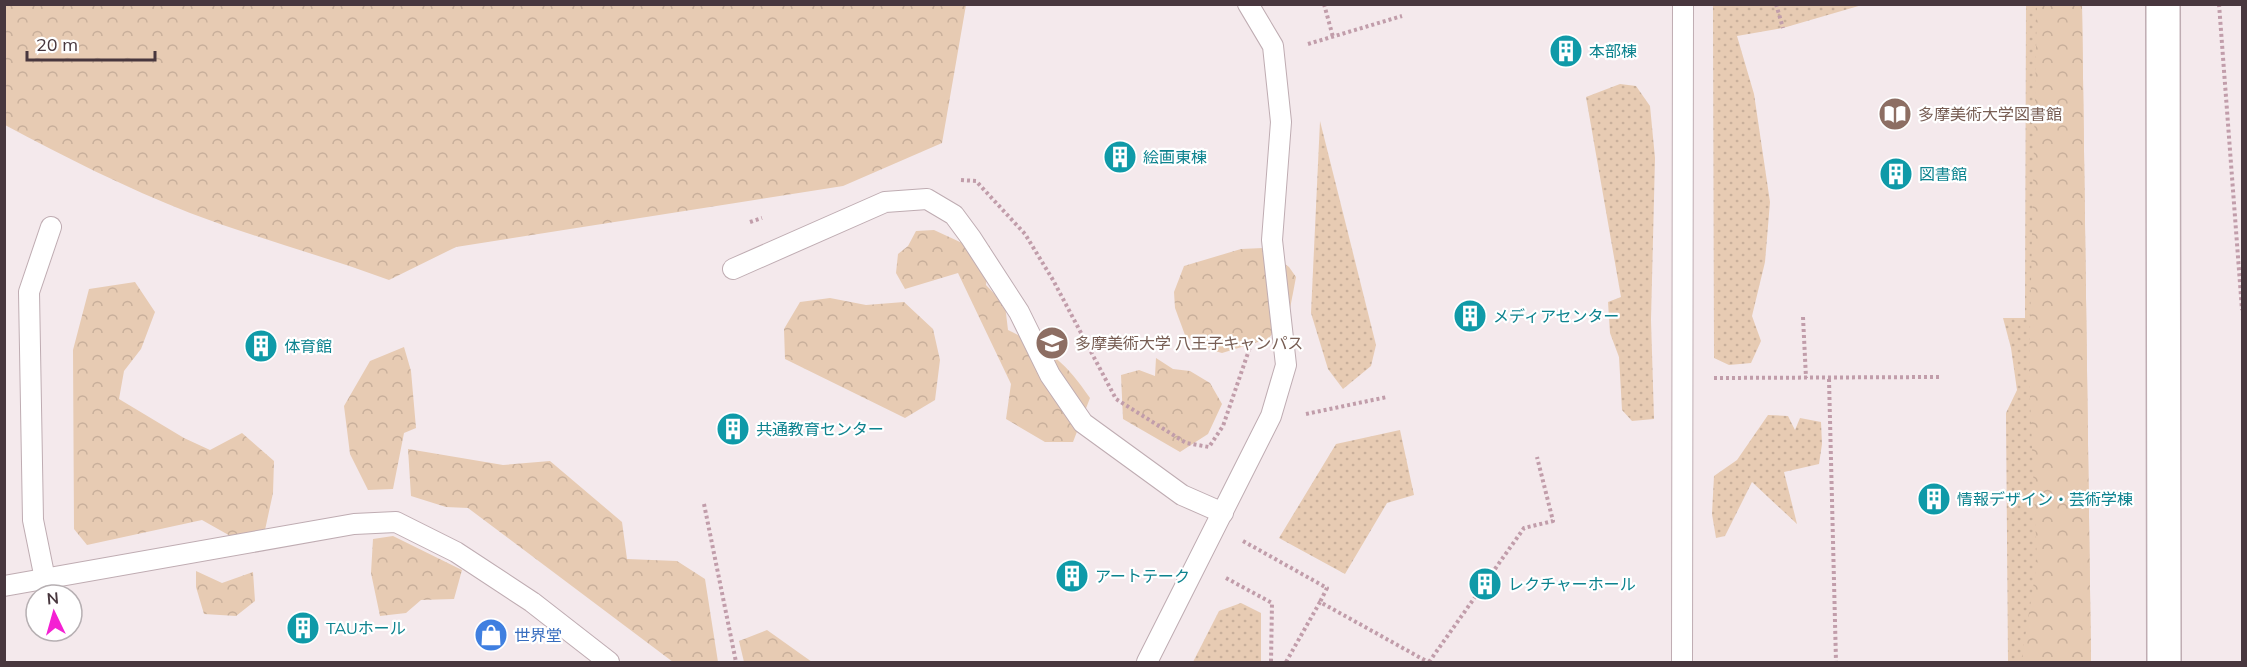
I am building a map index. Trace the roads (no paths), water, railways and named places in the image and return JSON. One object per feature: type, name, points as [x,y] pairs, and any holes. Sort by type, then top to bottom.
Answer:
[{"type":"street","points":[[2163,4],[2164,663]]},
{"type":"lane","points":[[1147,663],[1271,416],[1286,365],[1272,240],[1281,122],[1273,46],[1248,4]]},
{"type":"lane","points":[[1682,663],[1683,4]]},
{"type":"lane","points":[[733,269],[885,202],[927,199],[954,215],[971,238],[1019,312],[1050,375],[1083,423],[1182,495],[1223,513]]},
{"type":"lane","points":[[45,579],[33,520],[29,292],[51,226]]},
{"type":"lane","points":[[4,586],[354,524],[396,522],[456,552],[532,602],[609,663]]},
{"type":"place","name":"本部棟","points":[[1566,51]]},
{"type":"place","name":"多摩美術大学図書館","points":[[1895,114]]},
{"type":"place","name":"絵画東棟","points":[[1120,157]]},
{"type":"place","name":"図書館","points":[[1896,174]]},
{"type":"place","name":"メディアセンター","points":[[1470,316]]},
{"type":"place","name":"多摩美術大学 八王子キャンパス","points":[[1052,343]]},
{"type":"place","name":"体育館","points":[[261,346]]},
{"type":"place","name":"共通教育センター","points":[[733,429]]},
{"type":"place","name":"情報デザイン・芸術学棟","points":[[1934,499]]},
{"type":"place","name":"アートテーク","points":[[1072,576]]},
{"type":"place","name":"レクチャーホール","points":[[1485,584]]},
{"type":"place","name":"TAUホール","points":[[303,628]]},
{"type":"place","name":"世界堂","points":[[491,635]]}]
